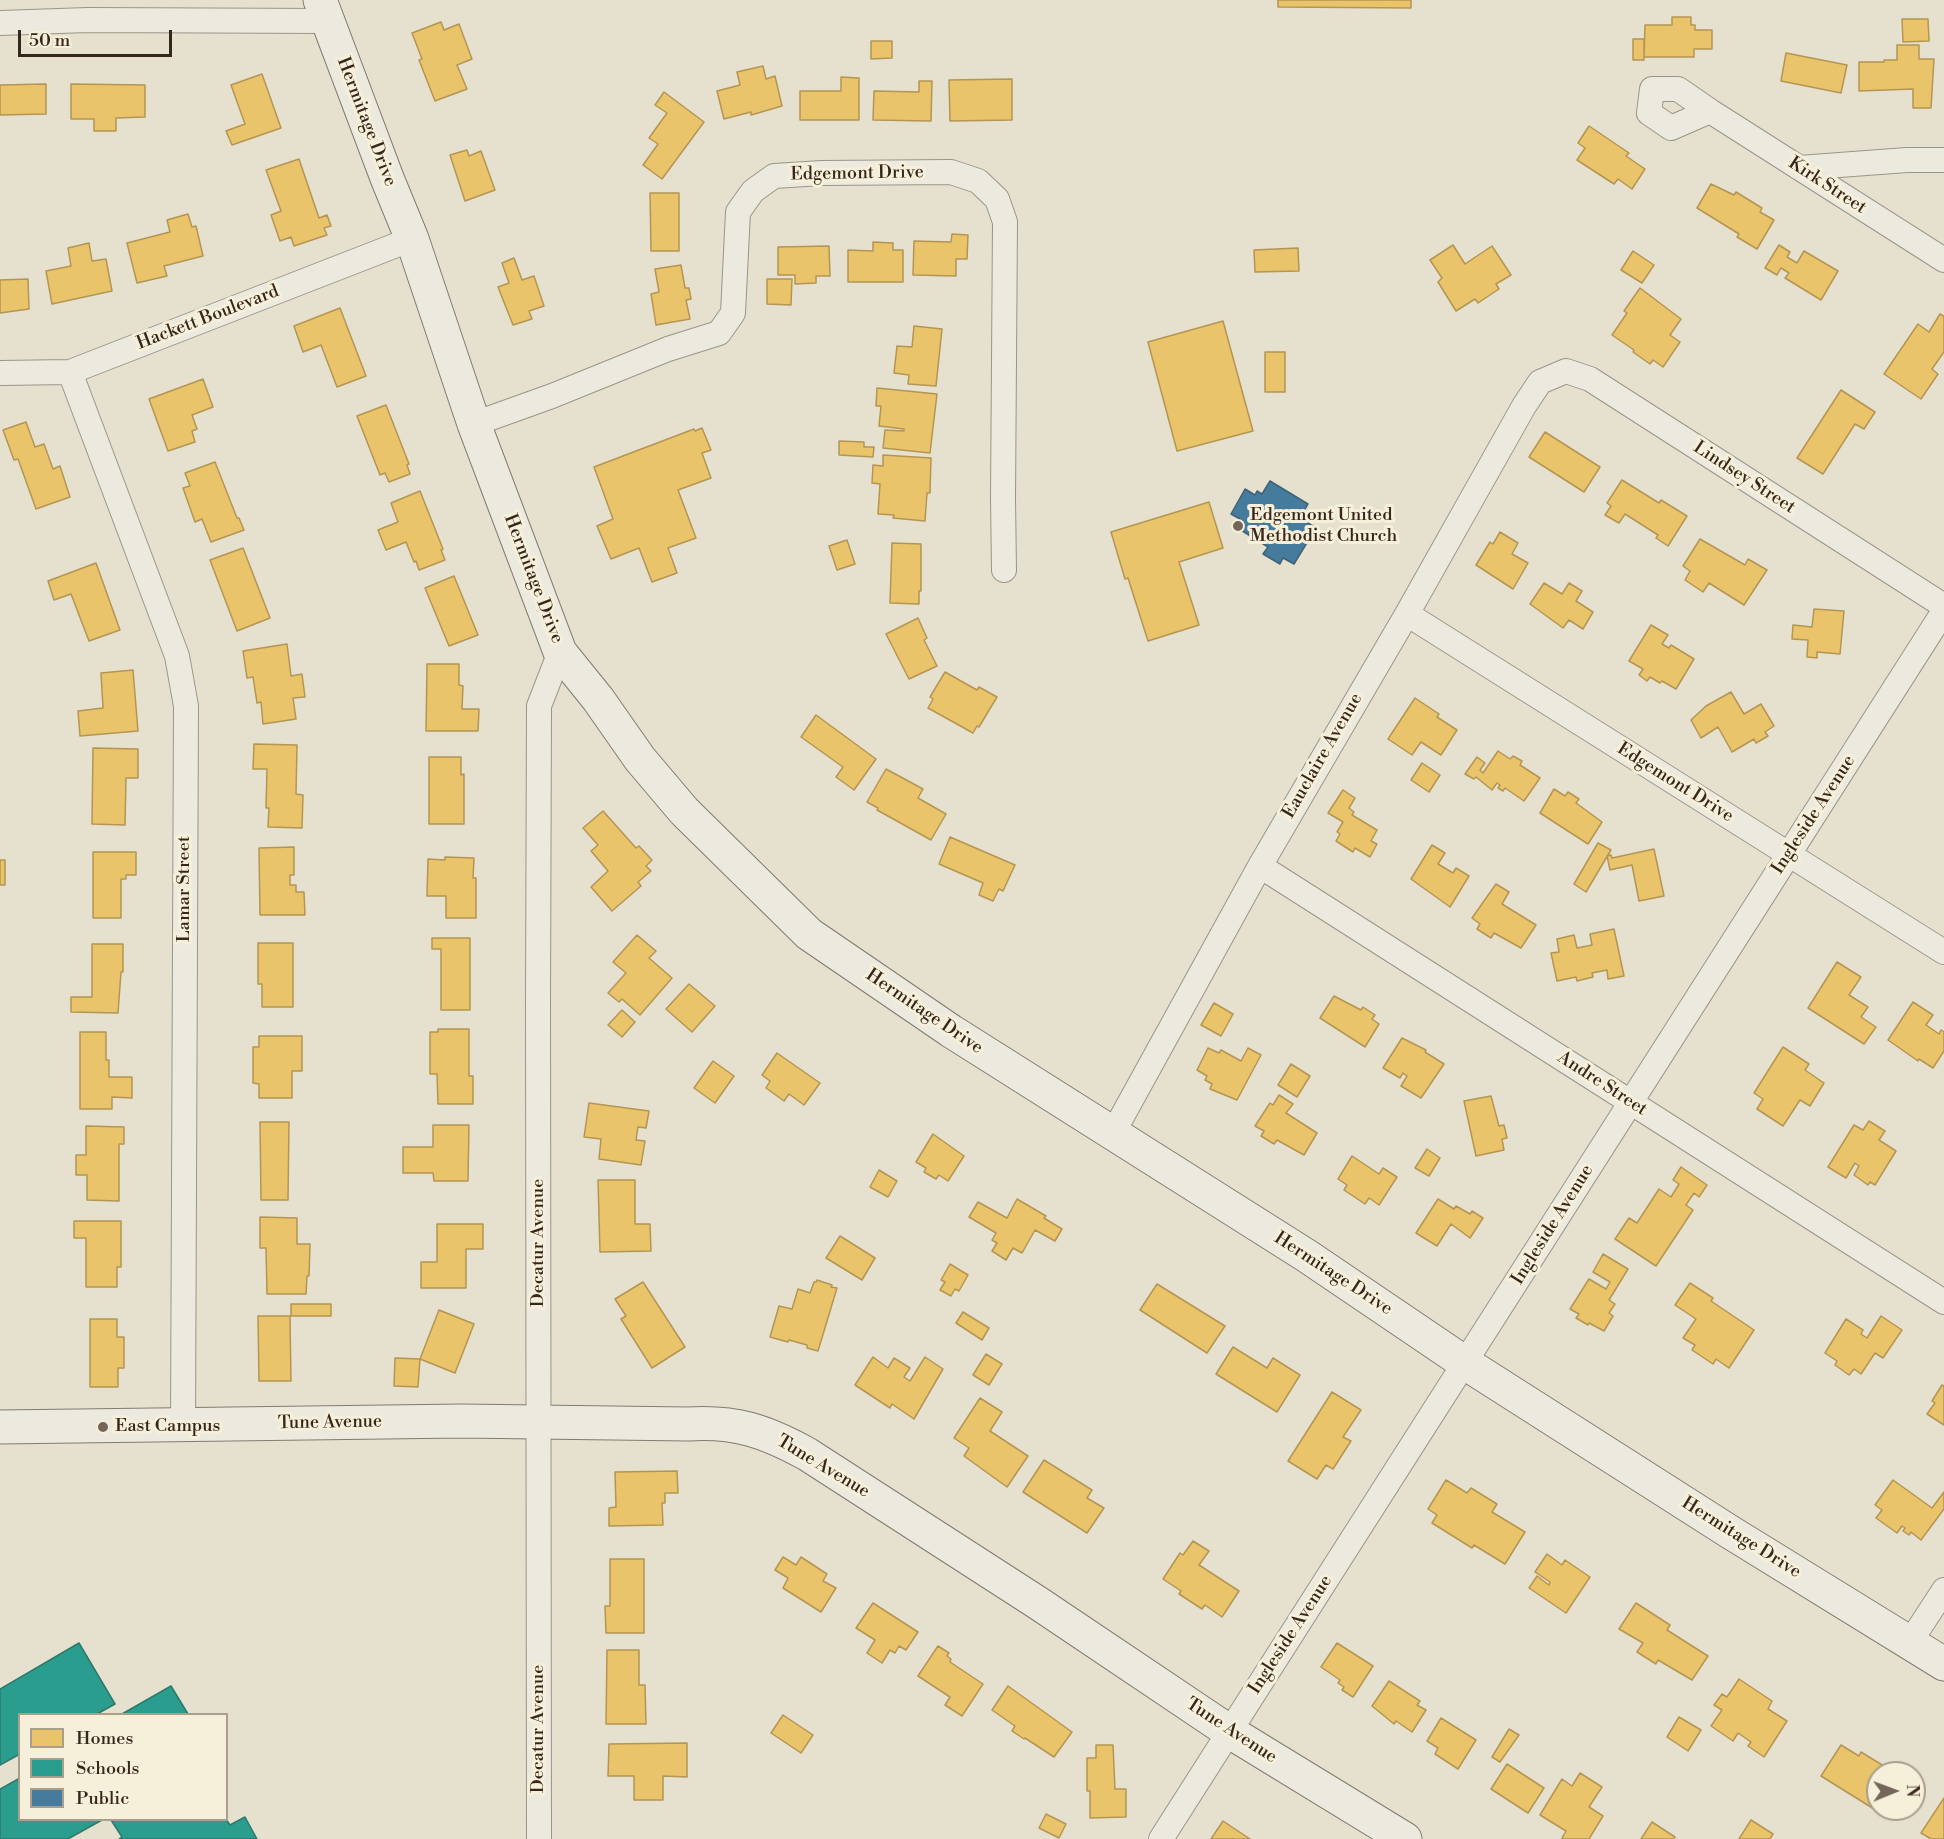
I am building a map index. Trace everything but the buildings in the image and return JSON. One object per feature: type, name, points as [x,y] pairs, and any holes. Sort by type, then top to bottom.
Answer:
[{"type":"street","points":[[0,23],[324,10]]},
{"type":"street","name":"Hermitage Drive","points":[[324,10],[412,238],[474,424],[560,652],[598,699],[640,759],[684,811],[809,934],[951,1031],[1307,1256],[1465,1363],[1730,1532],[1944,1664]]},
{"type":"street","name":"Kirk Street","points":[[1710,111],[1944,260]]},
{"type":"street","points":[[1799,168],[1907,160],[1944,160]]},
{"type":"street","name":"Edgemont Drive","points":[[474,424],[552,396],[668,349],[719,333],[733,314],[738,212],[753,191],[774,176],[822,173],[951,172],[978,181],[996,199],[1005,222],[1004,570]]},
{"type":"street","name":"Hackett Boulevard","points":[[0,373],[70,372],[412,238]]},
{"type":"street","name":"Lindsey Street","points":[[1540,382],[1566,371],[1590,379],[1944,606]]},
{"type":"street","name":"Lamar Street","points":[[70,372],[177,656],[186,706],[183,1426]]},
{"type":"street","name":"Eauclaire Avenue","points":[[1113,1133],[1260,866],[1407,614],[1524,406],[1540,382]]},
{"type":"street","name":"Ingleside Avenue","points":[[1161,1839],[1944,611]]},
{"type":"street","name":"Edgemont Drive","points":[[1407,614],[1944,952]]},
{"type":"street","name":"Decatur Avenue","points":[[539,1839],[539,706],[560,652]]},
{"type":"street","name":"Andre Street","points":[[1260,866],[1944,1302]]},
{"type":"street","name":"Tune Avenue","points":[[0,1427],[462,1421],[737,1425],[786,1442],[807,1454],[1028,1597],[1230,1732],[1405,1839]]},
{"type":"street","points":[[1910,1642],[1944,1590]]},
{"type":"place","name":"Edgemont United Methodist Church","points":[[1238,526]]},
{"type":"place","name":"East Campus","points":[[103,1427]]}]
